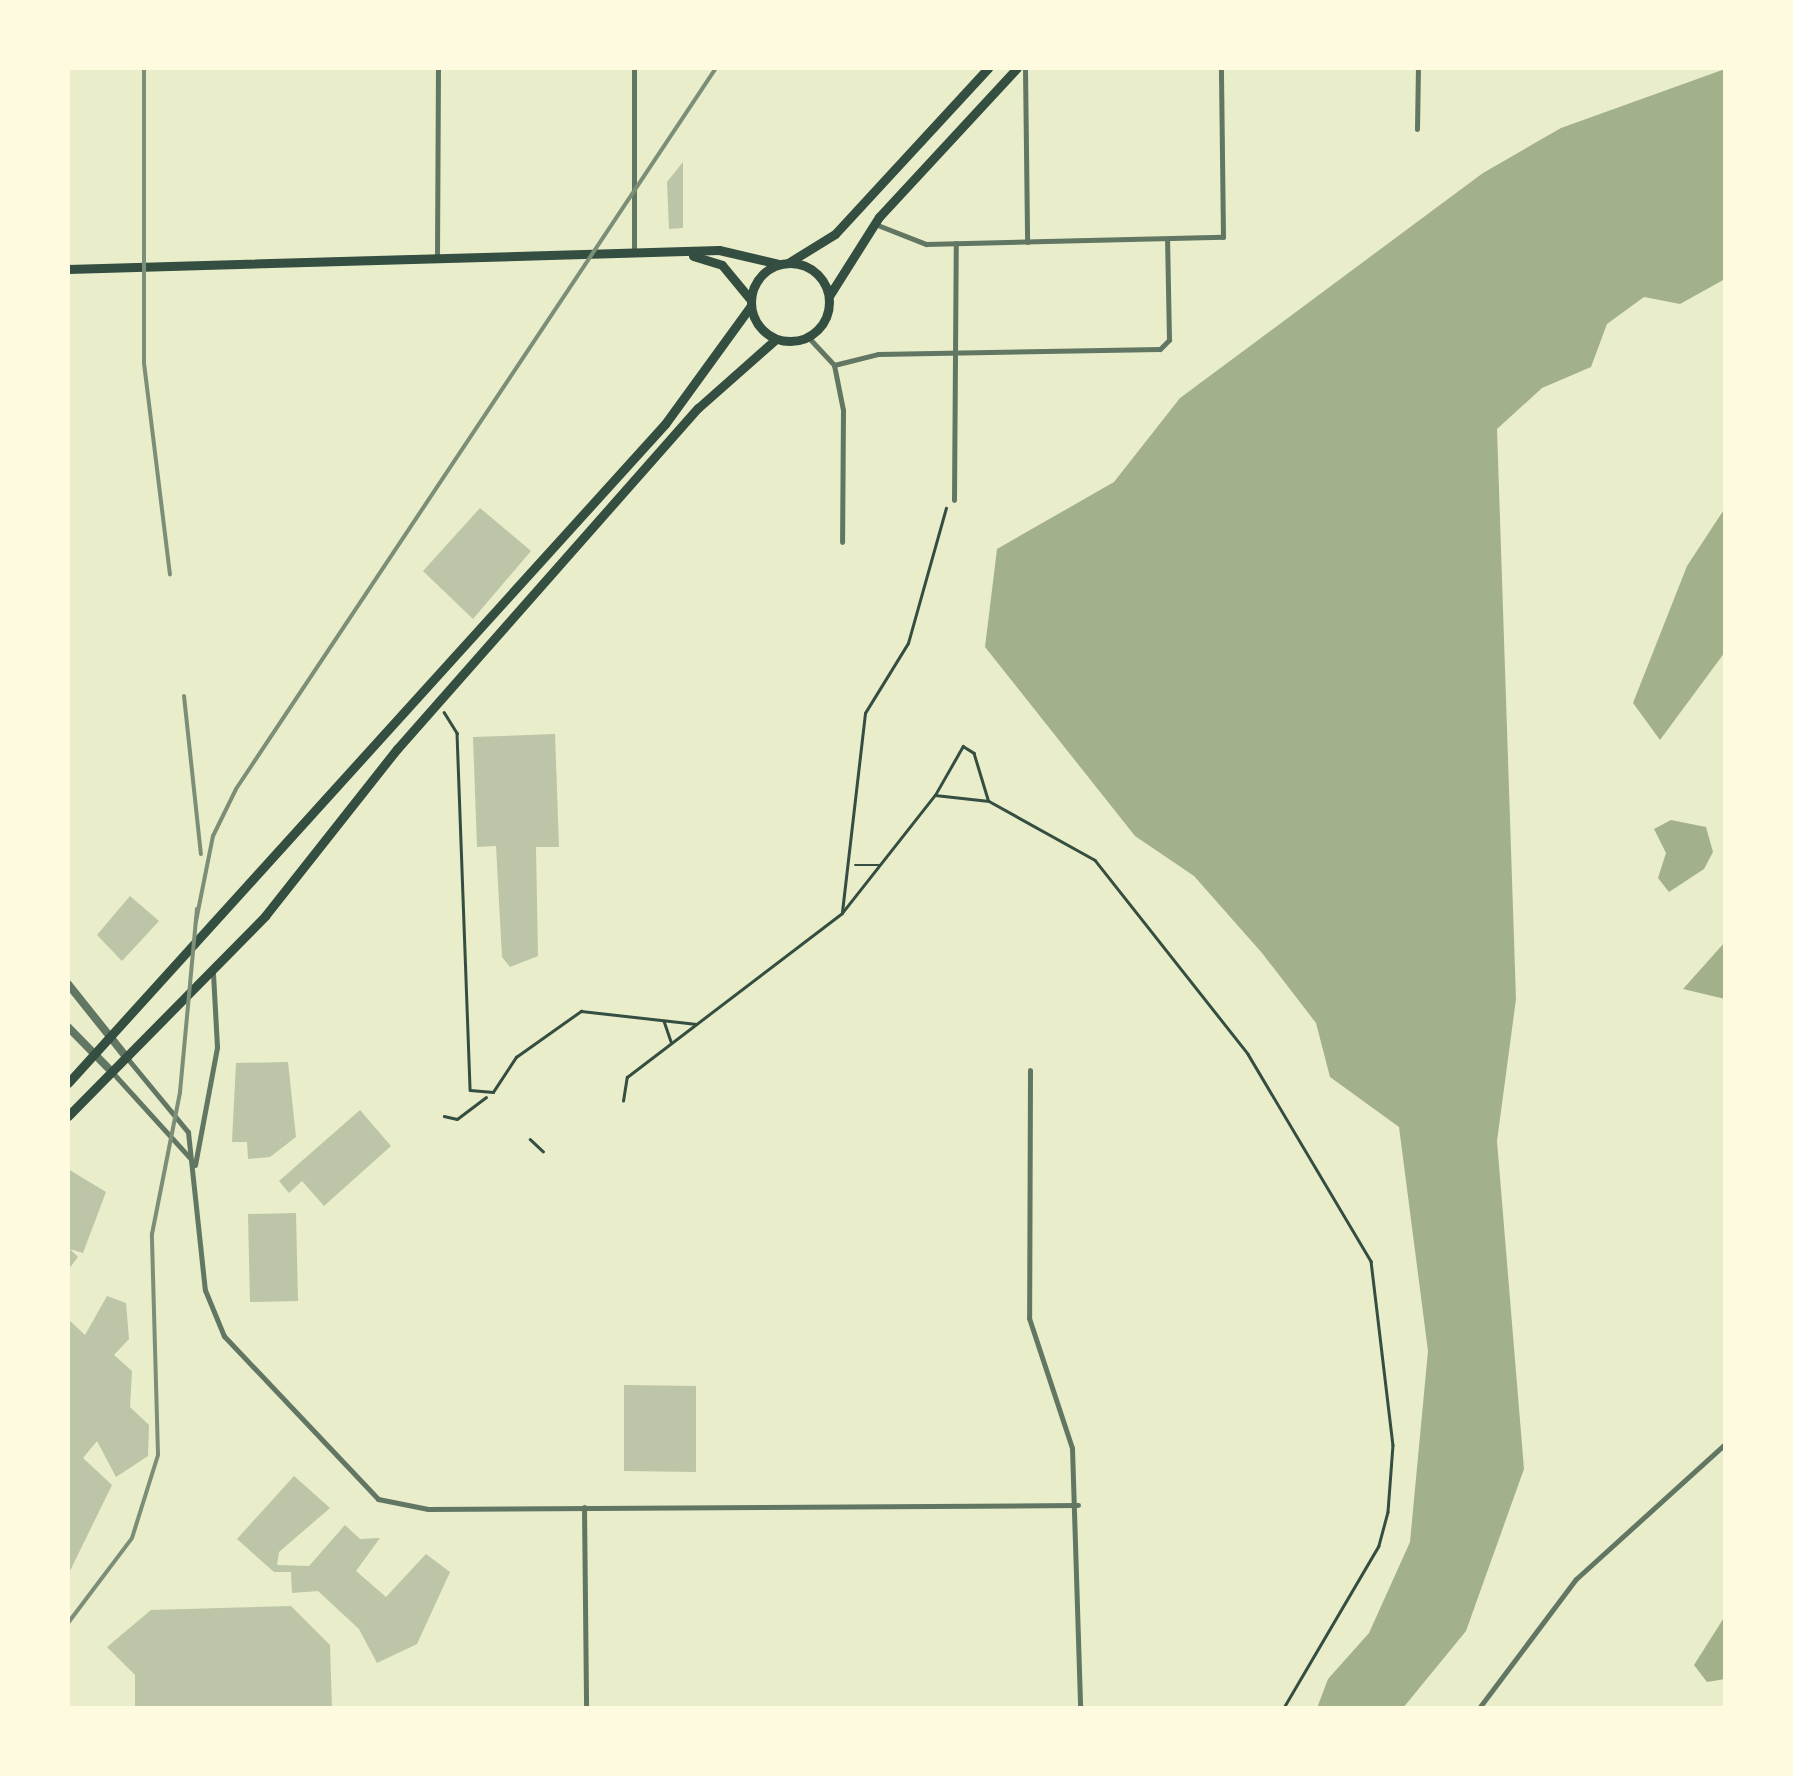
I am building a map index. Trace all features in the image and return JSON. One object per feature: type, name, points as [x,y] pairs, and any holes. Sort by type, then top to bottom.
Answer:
[{"type":"main road","points":[[68,1083],[665,424],[750,303],[784,263],[836,234],[988,68]]},
{"type":"main road","points":[[68,1116],[214,972],[436,705],[698,408],[776,339],[808,337],[875,224],[1016,68]]},
{"type":"main road","points":[[68,269],[740,252],[812,270],[829,296]]},
{"type":"main road","points":[[685,254],[722,265],[776,339]]},
{"type":"street","points":[[437,260],[438,68]]},
{"type":"street","points":[[634,68],[634,255]]},
{"type":"street","points":[[1025,68],[1027,242]]},
{"type":"street","points":[[875,224],[911,241],[956,243],[1222,237],[1221,68]]},
{"type":"street","points":[[1418,68],[1418,130]]},
{"type":"street","points":[[834,365],[954,352],[1160,349],[1169,340],[1166,240]]},
{"type":"street","points":[[954,500],[956,243]]},
{"type":"street","points":[[808,337],[834,365],[842,542]]},
{"type":"street","points":[[195,1173],[217,1047],[214,972]]},
{"type":"street","points":[[68,984],[108,1040],[176,1110],[195,1173],[205,1290],[224,1336],[366,1491],[409,1508],[1078,1506]]},
{"type":"street","points":[[68,1027],[192,1160]]},
{"type":"street","points":[[1030,1070],[1029,1318],[1072,1448],[1078,1506],[1080,1708]]},
{"type":"street","points":[[1479,1708],[1576,1579],[1726,1443]]},
{"type":"street","points":[[584,1507],[586,1708]]},
{"type":"path","points":[[842,913],[853,864],[865,713],[908,643],[936,561],[942,512],[954,500]]},
{"type":"path","points":[[436,705],[456,733],[467,1072],[470,1090],[487,1096]]},
{"type":"path","points":[[623,1101],[627,1077],[842,913],[934,795],[955,750],[968,746],[988,801]]},
{"type":"path","points":[[934,795],[988,801],[1055,833],[1119,884],[1248,1054],[1366,1245],[1394,1446],[1388,1512],[1378,1546],[1284,1708]]},
{"type":"path","points":[[853,864],[880,865]]},
{"type":"path","points":[[444,1116],[457,1119],[487,1096],[516,1057],[581,1011],[698,1024]]},
{"type":"path","points":[[663,1020],[671,1043]]},
{"type":"path","points":[[530,1139],[544,1151]]},
{"type":"shaded area","points":[[1725,69],[1725,279],[1680,304],[1644,297],[1607,324],[1591,367],[1542,388],[1497,429],[1516,999],[1497,1141],[1524,1469],[1466,1631],[1403,1708],[1317,1708],[1328,1679],[1369,1633],[1410,1542],[1428,1351],[1399,1127],[1330,1077],[1316,1023],[1262,953],[1194,876],[1135,836],[985,647],[997,549],[1114,482],[1180,398],[1483,173],[1561,128]]},
{"type":"shaded area","points":[[1725,508],[1725,652],[1660,740],[1633,703],[1687,566]]},
{"type":"shaded area","points":[[1671,820],[1706,827],[1713,852],[1704,869],[1669,892],[1658,878],[1666,853],[1654,829]]},
{"type":"shaded area","points":[[1725,942],[1725,999],[1683,989]]},
{"type":"shaded area","points":[[1725,1616],[1725,1679],[1707,1682],[1694,1665]]},
{"type":"building","points":[[683,162],[683,228],[669,229],[667,182]]},
{"type":"building","points":[[480,508],[531,551],[473,619],[423,571]]},
{"type":"building","points":[[555,734],[559,847],[536,847],[538,956],[510,967],[502,957],[496,846],[477,847],[473,737]]},
{"type":"building","points":[[130,896],[159,921],[122,961],[97,935]]},
{"type":"building","points":[[288,1062],[296,1137],[270,1157],[248,1159],[247,1142],[232,1142],[236,1063]]},
{"type":"building","points":[[360,1110],[391,1146],[324,1206],[302,1181],[289,1193],[279,1181]]},
{"type":"building","points":[[68,1169],[106,1192],[83,1253],[70,1249],[78,1257],[68,1270]]},
{"type":"building","points":[[296,1213],[298,1301],[250,1302],[248,1214]]},
{"type":"building","points":[[107,1296],[126,1303],[129,1339],[114,1355],[132,1371],[130,1407],[149,1425],[148,1456],[116,1477],[97,1441],[83,1458],[112,1485],[68,1575],[68,1319],[85,1335]]},
{"type":"building","points":[[624,1385],[696,1386],[696,1472],[624,1471]]},
{"type":"building","points":[[294,1476],[330,1508],[279,1552],[277,1565],[309,1566],[345,1525],[360,1539],[380,1538],[356,1571],[386,1597],[426,1554],[450,1572],[417,1644],[377,1663],[359,1629],[318,1591],[292,1593],[291,1572],[274,1572],[237,1539]]},
{"type":"building","points":[[291,1606],[330,1645],[332,1708],[135,1708],[135,1675],[107,1647],[151,1610]]},
{"type":"railway","points":[[144,68],[144,363],[170,574]]},
{"type":"railway","points":[[196,921],[213,836],[236,789],[716,68]]},
{"type":"railway","points":[[184,696],[201,854]]},
{"type":"railway","points":[[68,1623],[132,1538],[158,1455],[152,1234],[180,1092],[197,909]]}]
